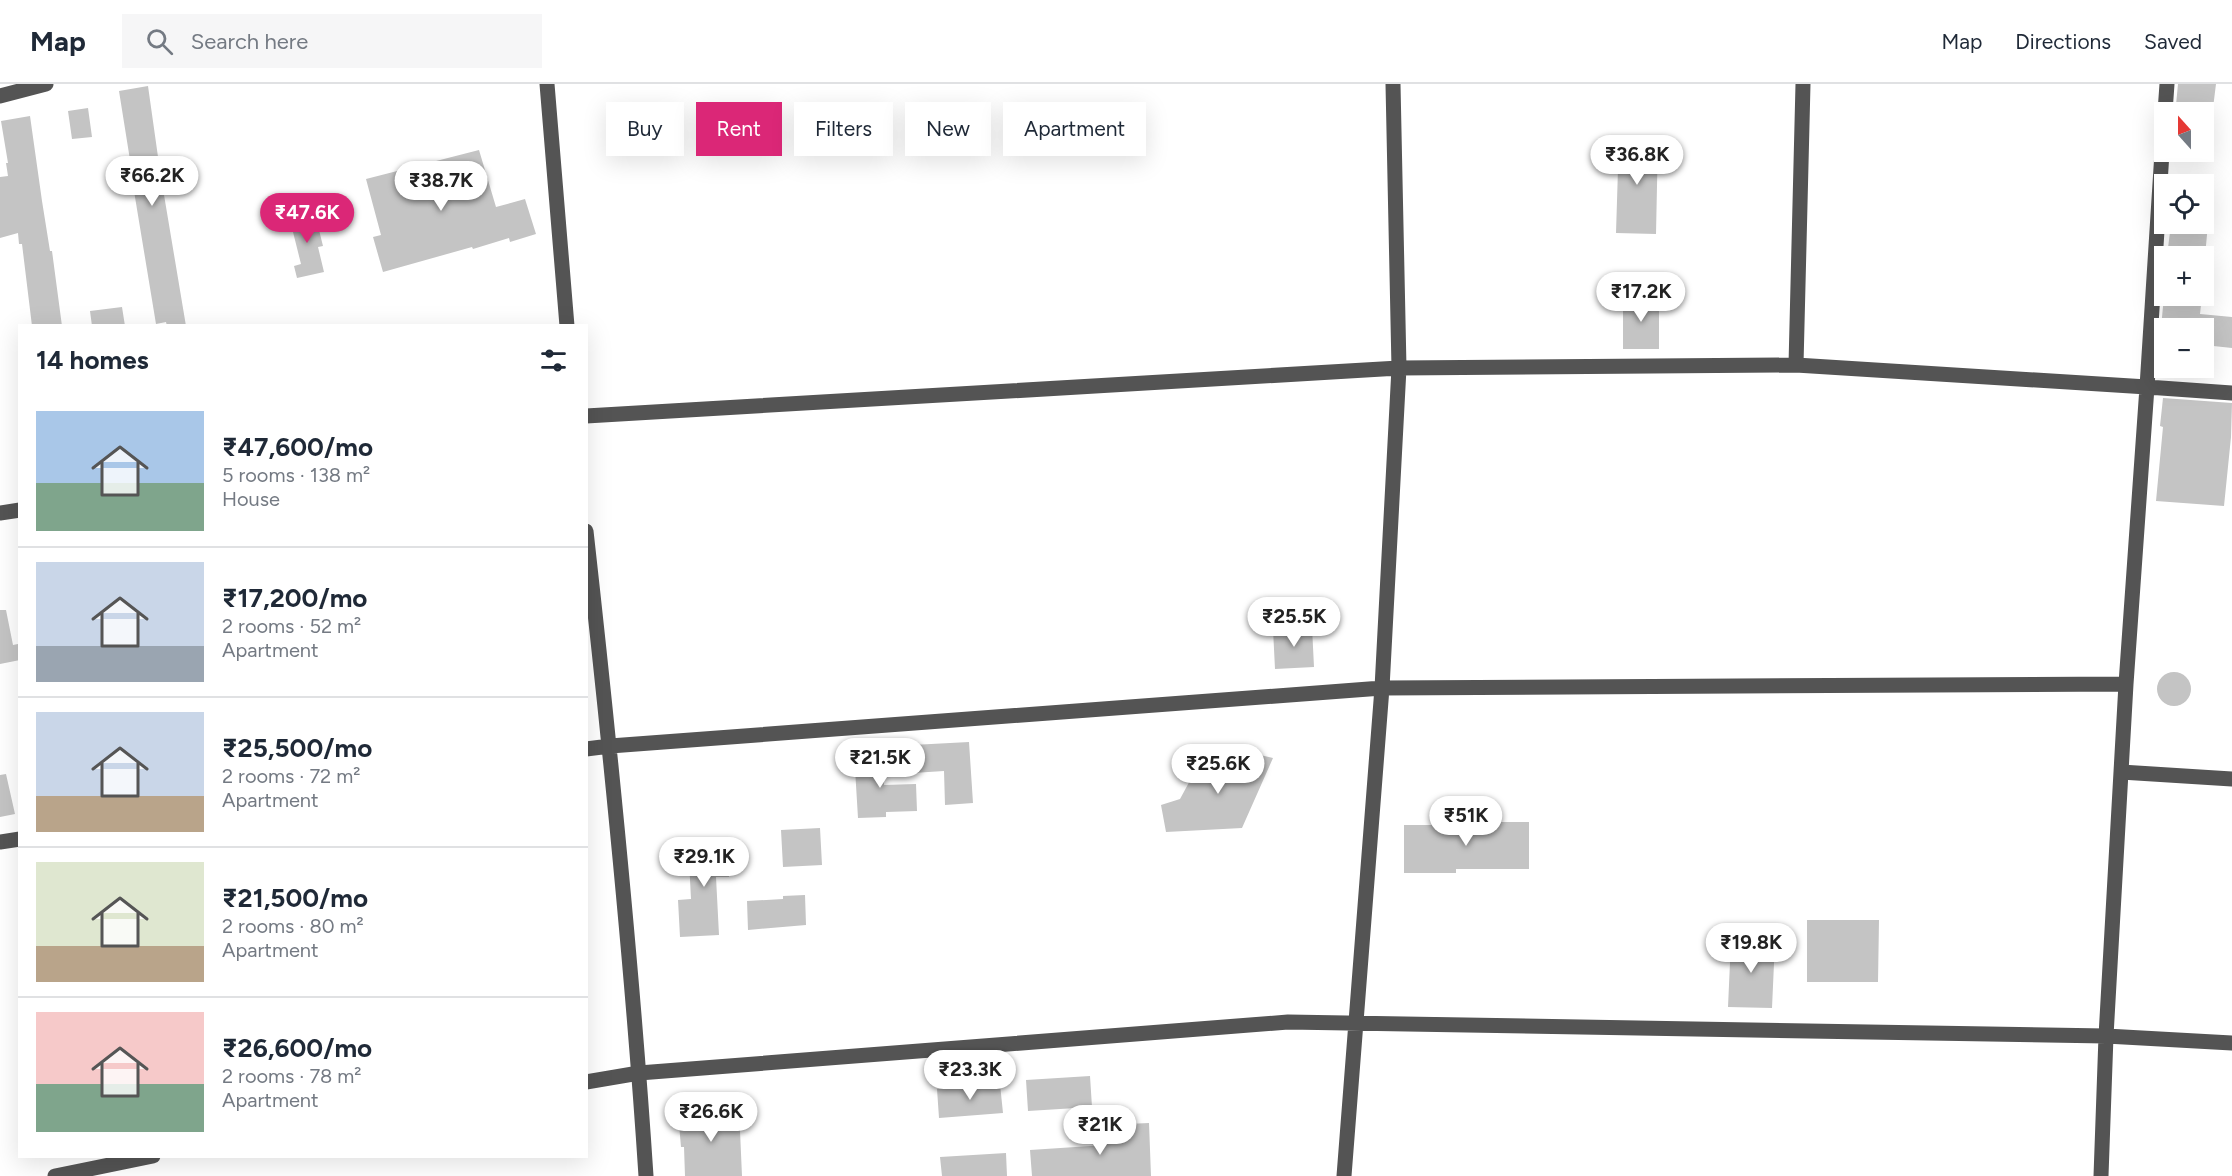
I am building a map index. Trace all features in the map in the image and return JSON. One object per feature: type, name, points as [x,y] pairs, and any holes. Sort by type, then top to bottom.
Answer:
[{"type":"street","points":[[0,96],[46,84]]},
{"type":"street","points":[[547,84],[567,324]]},
{"type":"street","points":[[1344,1176],[1382,688],[1399,368],[1392,84]]},
{"type":"street","points":[[1796,365],[1803,84]]},
{"type":"street","points":[[2166,102],[2167,84]]},
{"type":"street","points":[[2101,1176],[2106,1036],[2126,684],[2161,162]]},
{"type":"street","points":[[588,416],[1399,368],[1796,365],[2232,393]]},
{"type":"street","points":[[0,513],[18,510]]},
{"type":"street","points":[[588,549],[610,746],[646,1176]]},
{"type":"street","points":[[588,749],[1382,688],[2126,684]]},
{"type":"street","points":[[2121,772],[2232,779]]},
{"type":"street","points":[[0,842],[18,838]]},
{"type":"street","points":[[588,1082],[639,1073],[1288,1022],[2106,1036],[2232,1042]]},
{"type":"street","points":[[54,1176],[143,1158]]},
{"type":"building","points":[[2178,84],[2216,84],[2214,102],[2176,102]]},
{"type":"building","points":[[148,86],[186,324],[166,324],[166,322],[156,324],[119,91]]},
{"type":"building","points":[[88,108],[92,137],[72,139],[68,111]]},
{"type":"building","points":[[30,116],[62,324],[32,324],[22,244],[19,244],[18,233],[0,238],[0,177],[8,176],[1,121]]},
{"type":"building","points":[[1619,137],[1658,138],[1656,234],[1616,233]]},
{"type":"building","points":[[479,150],[496,207],[525,199],[536,234],[510,242],[509,238],[473,249],[472,247],[383,272],[373,237],[381,235],[366,179]]},
{"type":"building","points":[[314,210],[323,246],[318,247],[324,272],[297,278],[294,266],[301,264],[289,216]]},
{"type":"building","points":[[2170,234],[2207,234],[2206,246],[2168,246]]},
{"type":"building","points":[[1659,296],[1659,349],[1623,349],[1623,297]]},
{"type":"building","points":[[2163,306],[2201,306],[2200,314],[2232,317],[2232,348],[2214,346],[2214,318],[2162,318]]},
{"type":"building","points":[[122,307],[125,324],[92,324],[90,311]]},
{"type":"building","points":[[2163,398],[2232,403],[2224,506],[2156,501],[2163,427],[2160,426]]},
{"type":"building","points":[[0,610],[6,610],[13,645],[18,644],[18,660],[0,664]]},
{"type":"building","points":[[1312,627],[1314,667],[1275,669],[1273,629]]},
{"type":"building","points":[[2174,672],[2186,677],[2191,689],[2186,701],[2174,706],[2162,701],[2157,689],[2162,677]]},
{"type":"building","points":[[969,742],[973,803],[945,805],[944,771],[913,773],[912,745]]},
{"type":"building","points":[[1239,750],[1273,758],[1242,828],[1166,832],[1161,805],[1180,799],[1205,753],[1233,768]]},
{"type":"building","points":[[882,751],[884,785],[916,784],[917,811],[886,812],[886,817],[858,818],[854,752]]},
{"type":"building","points":[[6,774],[15,814],[0,817],[0,775]]},
{"type":"building","points":[[1477,822],[1529,822],[1529,869],[1456,869],[1456,873],[1404,873],[1404,825],[1477,825]]},
{"type":"building","points":[[820,828],[822,865],[783,867],[781,830]]},
{"type":"building","points":[[727,839],[729,877],[716,877],[719,935],[680,937],[678,900],[691,899],[688,841]]},
{"type":"building","points":[[805,895],[806,925],[748,930],[747,901]]},
{"type":"building","points":[[1807,920],[1879,920],[1878,982],[1807,982]]},
{"type":"building","points":[[1731,940],[1775,941],[1772,1008],[1728,1007]]},
{"type":"building","points":[[1090,1076],[1092,1107],[1028,1111],[1026,1080]]},
{"type":"building","points":[[1000,1084],[1003,1113],[939,1118],[937,1089]]},
{"type":"building","points":[[739,1108],[742,1176],[685,1176],[684,1147],[681,1147],[678,1113]]},
{"type":"building","points":[[1149,1123],[1151,1176],[1032,1176],[1030,1150],[1106,1145],[1105,1125]]},
{"type":"building","points":[[1006,1153],[1007,1176],[942,1176],[940,1157]]}]
